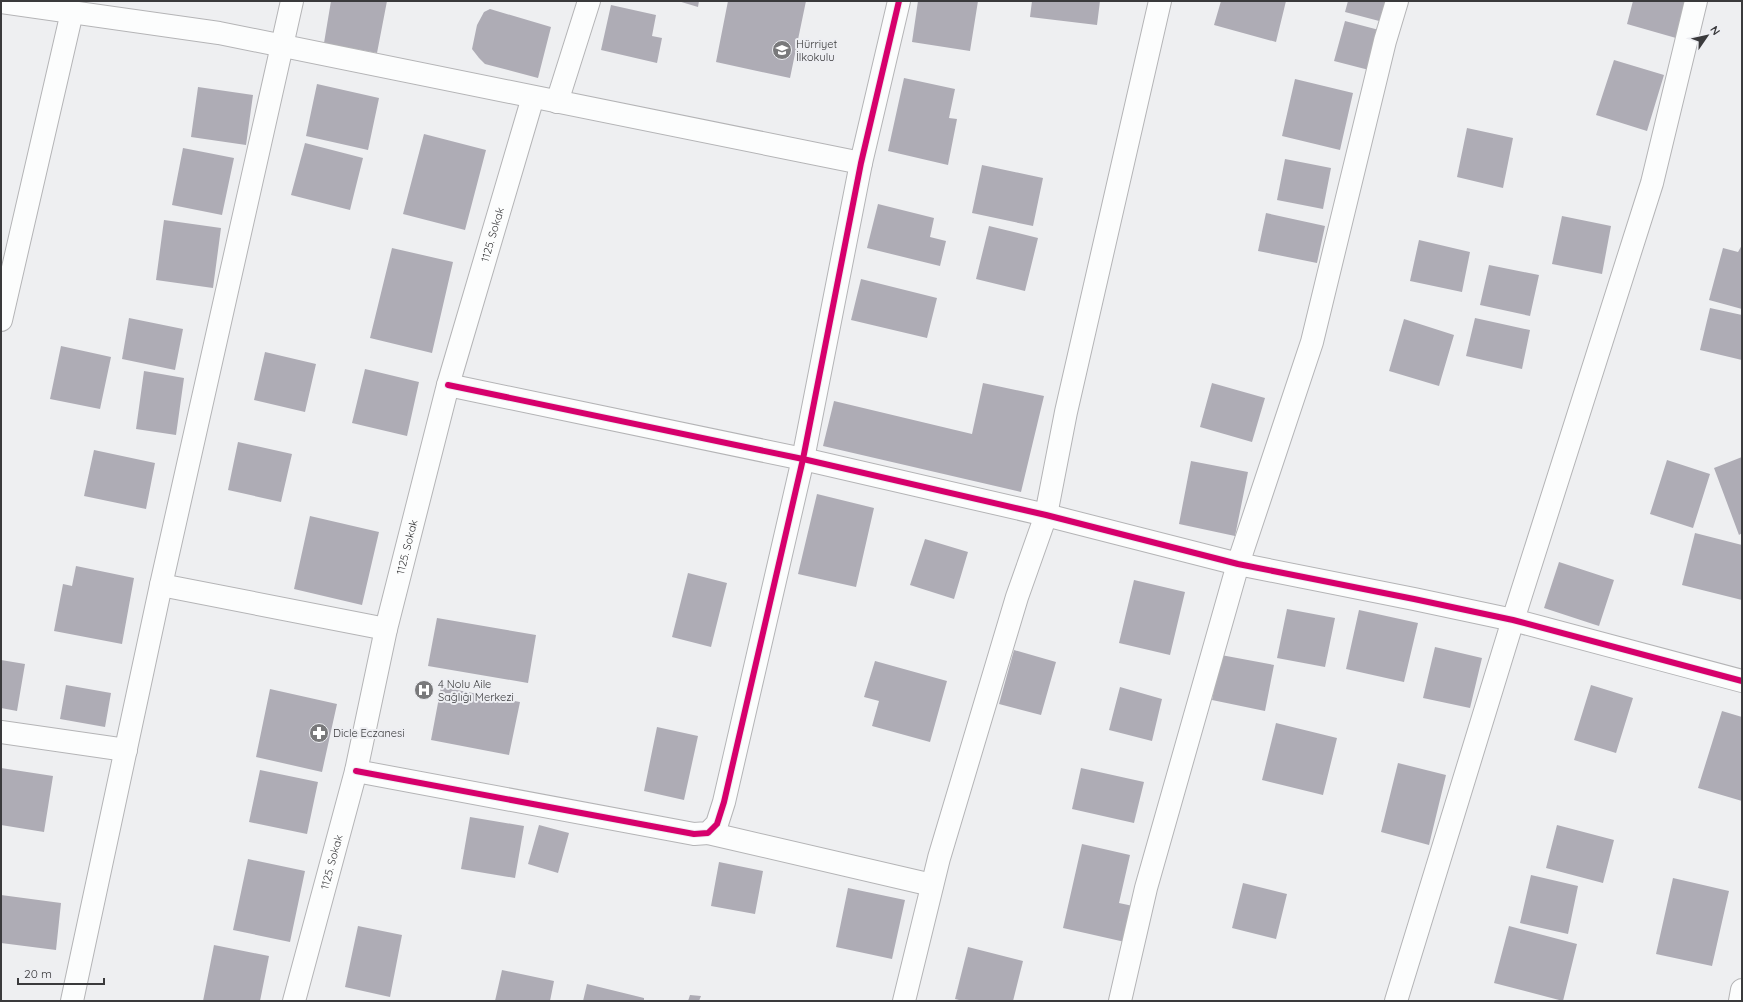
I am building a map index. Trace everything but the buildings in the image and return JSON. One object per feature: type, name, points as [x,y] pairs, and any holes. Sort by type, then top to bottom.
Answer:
[{"type":"street","points":[[72,1001],[161,585],[283,47],[292,1]]},
{"type":"street","points":[[557,102],[589,1]]},
{"type":"street","points":[[708,833],[717,824],[724,802],[803,459],[862,163],[899,1]]},
{"type":"street","points":[[904,1001],[939,858],[1017,597],[1046,515],[1066,412],[1160,1]]},
{"type":"street","points":[[1120,1001],[1146,888],[1238,564],[1312,342],[1385,41],[1397,1]]},
{"type":"street","points":[[1396,1001],[1513,620],[1652,183],[1696,1]]},
{"type":"street","points":[[1,2],[219,34],[862,163]]},
{"type":"street","points":[[1,320],[72,12]]},
{"type":"street","name":"1125. Sokak","points":[[294,1001],[356,771],[386,629],[448,385],[533,97]]},
{"type":"street","points":[[448,385],[803,459],[1046,515],[1238,564],[1407,597],[1513,620],[1742,681]]},
{"type":"street","points":[[161,585],[386,629]]},
{"type":"street","points":[[1,732],[126,750]]},
{"type":"street","points":[[356,771],[694,834],[708,833],[932,885]]},
{"type":"street","points":[[1740,1001],[1742,990]]},
{"type":"cycle path","points":[[356,771],[694,834],[708,833],[717,824],[724,802],[803,459],[861,163],[899,1]]},
{"type":"cycle path","points":[[448,385],[803,459],[1046,515],[1238,564],[1513,620],[1742,681]]},
{"type":"place","name":"Hürriyet İlkokulu","points":[[782,50]]},
{"type":"place","name":"4 Nolu Aile Sağlığı Merkezi","points":[[424,690]]},
{"type":"place","name":"Dicle Eczanesi","points":[[319,733]]}]
